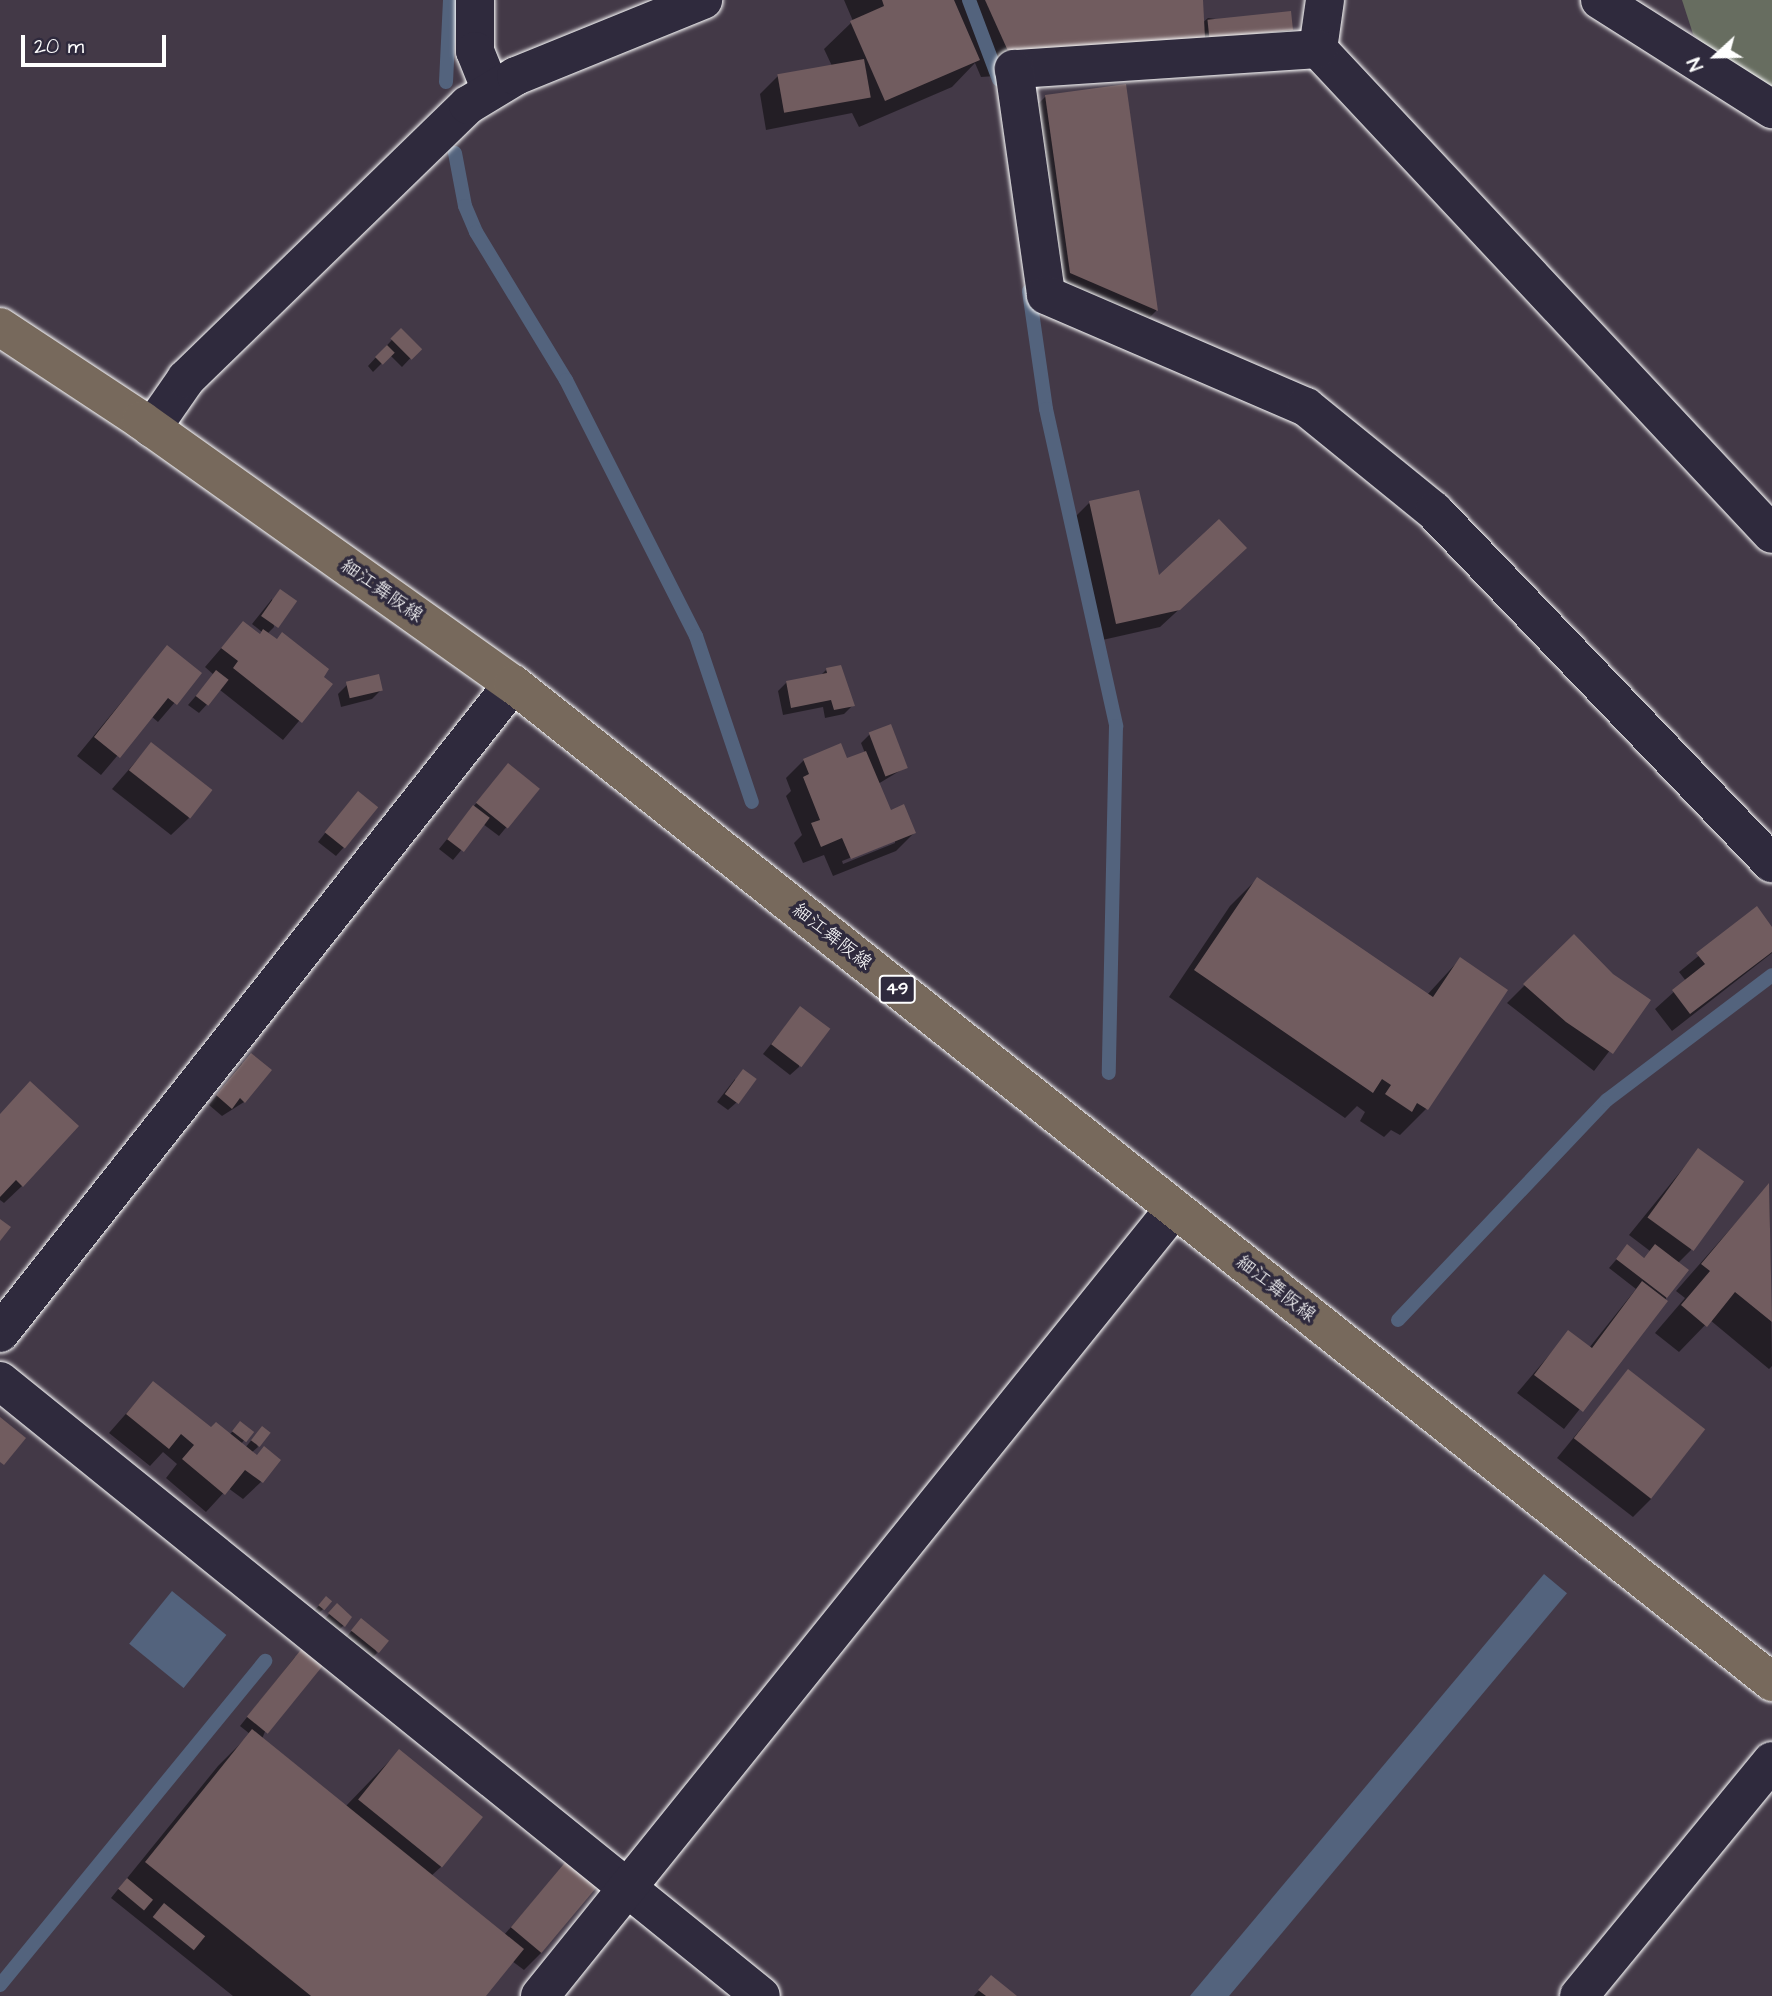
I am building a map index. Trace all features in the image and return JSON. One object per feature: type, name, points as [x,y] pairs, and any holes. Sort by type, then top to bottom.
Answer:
[{"type":"main road","name":"細江舞阪線","points":[[0,327],[152,428],[513,684],[1772,1682]]},
{"type":"street","points":[[475,0],[475,51],[490,88]]},
{"type":"street","points":[[152,428],[186,379],[490,88],[703,0]]},
{"type":"street","points":[[1318,50],[1325,0]]},
{"type":"street","points":[[1600,0],[1772,109]]},
{"type":"street","points":[[1318,50],[1772,534]]},
{"type":"street","points":[[1318,50],[1014,69],[1046,295],[1306,407],[1434,511],[1772,863]]},
{"type":"street","points":[[0,1334],[513,684]]},
{"type":"street","points":[[540,1996],[1174,1209]]},
{"type":"street","points":[[0,1381],[761,1996]]},
{"type":"street","points":[[1580,1996],[1772,1761]]},
{"type":"green space","points":[[1682,0],[1772,0],[1772,87],[1702,43],[1693,34]]},
{"type":"water","points":[[1544,1574],[1567,1593],[1229,1996],[1190,1996]]},
{"type":"water","points":[[172,1591],[226,1635],[184,1688],[129,1644]]},
{"type":"building","points":[[882,0],[954,0],[980,60],[885,101],[850,21],[884,6]]},
{"type":"building","points":[[985,0],[1203,0],[1205,38],[1008,51]]},
{"type":"building","points":[[1291,11],[1293,30],[1209,39],[1207,20]]},
{"type":"building","points":[[864,59],[871,97],[784,113],[777,74]]},
{"type":"building","points":[[1126,84],[1158,311],[1070,273],[1045,95]]},
{"type":"building","points":[[401,328],[422,349],[412,360],[390,339]]},
{"type":"building","points":[[387,345],[395,353],[383,365],[375,357]]},
{"type":"building","points":[[1139,490],[1159,575],[1219,519],[1247,548],[1180,610],[1116,624],[1089,501]]},
{"type":"building","points":[[280,589],[297,601],[278,628],[261,616]]},
{"type":"building","points":[[243,621],[260,634],[263,629],[277,639],[282,632],[329,669],[324,677],[333,684],[302,723],[233,668],[238,661],[221,648]]},
{"type":"building","points":[[167,645],[202,673],[177,705],[168,698],[120,758],[94,737]]},
{"type":"building","points":[[841,665],[855,706],[834,710],[831,700],[791,708],[786,681],[827,673],[826,668]]},
{"type":"building","points":[[216,670],[229,680],[208,706],[196,696]]},
{"type":"building","points":[[379,674],[383,691],[350,698],[346,682]]},
{"type":"building","points":[[891,724],[908,768],[885,776],[869,733]]},
{"type":"building","points":[[151,742],[212,790],[190,818],[129,770]]},
{"type":"building","points":[[841,743],[847,758],[866,751],[891,810],[904,804],[916,833],[851,859],[842,838],[821,847],[811,823],[820,820],[803,777],[809,774],[803,759]]},
{"type":"building","points":[[508,763],[540,789],[508,828],[476,803]]},
{"type":"building","points":[[358,791],[378,807],[345,849],[325,832]]},
{"type":"building","points":[[473,805],[490,818],[464,852],[447,839]]},
{"type":"building","points":[[1257,877],[1433,997],[1460,957],[1508,990],[1428,1110],[1417,1103],[1412,1112],[1385,1094],[1391,1085],[1382,1079],[1373,1093],[1194,970]]},
{"type":"building","points":[[1757,906],[1772,927],[1772,952],[1690,1014],[1672,990],[1705,964],[1696,953]]},
{"type":"building","points":[[1574,934],[1613,974],[1651,1000],[1613,1054],[1566,1022],[1523,984]]},
{"type":"building","points":[[800,1006],[830,1029],[801,1067],[771,1044]]},
{"type":"building","points":[[251,1053],[272,1070],[245,1103],[240,1098],[232,1109],[216,1095]]},
{"type":"building","points":[[743,1069],[757,1079],[739,1104],[725,1094]]},
{"type":"building","points":[[30,1081],[79,1126],[23,1187],[16,1180],[0,1197],[0,1114]]},
{"type":"building","points":[[1698,1148],[1744,1182],[1694,1251],[1647,1218]]},
{"type":"building","points":[[1769,1183],[1772,1322],[1735,1292],[1707,1327],[1681,1305],[1710,1271],[1701,1264]]},
{"type":"building","points":[[0,1219],[11,1227],[0,1241]]},
{"type":"building","points":[[1627,1244],[1644,1258],[1655,1244],[1689,1270],[1667,1298],[1616,1259]]},
{"type":"building","points":[[1642,1281],[1668,1301],[1583,1412],[1534,1375],[1568,1330],[1592,1348]]},
{"type":"building","points":[[1628,1369],[1705,1429],[1651,1499],[1574,1438]]},
{"type":"building","points":[[153,1381],[211,1427],[216,1422],[257,1455],[264,1446],[281,1460],[263,1483],[245,1470],[225,1495],[182,1459],[194,1445],[181,1434],[169,1449],[126,1414]]},
{"type":"building","points":[[0,1417],[26,1438],[4,1465],[0,1462]]},
{"type":"building","points":[[240,1421],[254,1432],[246,1442],[232,1431]]},
{"type":"building","points":[[262,1426],[271,1433],[260,1447],[251,1440]]},
{"type":"building","points":[[326,1596],[332,1601],[324,1610],[318,1605]]},
{"type":"building","points":[[337,1603],[352,1617],[345,1627],[328,1613]]},
{"type":"building","points":[[361,1618],[389,1641],[379,1653],[351,1630]]},
{"type":"building","points":[[304,1646],[325,1663],[268,1734],[247,1717]]},
{"type":"building","points":[[252,1729],[524,1949],[486,1996],[311,1996],[145,1862]]},
{"type":"building","points":[[399,1749],[483,1817],[442,1867],[358,1800]]},
{"type":"building","points":[[568,1859],[599,1885],[541,1953],[511,1927]]},
{"type":"building","points":[[127,1878],[153,1900],[144,1911],[118,1889]]},
{"type":"building","points":[[164,1903],[205,1936],[194,1950],[153,1917]]},
{"type":"building","points":[[991,1975],[1017,1996],[986,1996],[978,1990]]},
{"type":"waterway","points":[[446,82],[450,0]]},
{"type":"waterway","points":[[969,0],[999,80]]},
{"type":"waterway","points":[[455,153],[465,206],[476,232],[566,380],[696,636],[752,802]]},
{"type":"waterway","points":[[1029,291],[1046,409],[1116,726],[1109,1073]]},
{"type":"waterway","points":[[1398,1320],[1607,1100],[1772,975]]},
{"type":"waterway","points":[[0,1985],[265,1661]]}]
